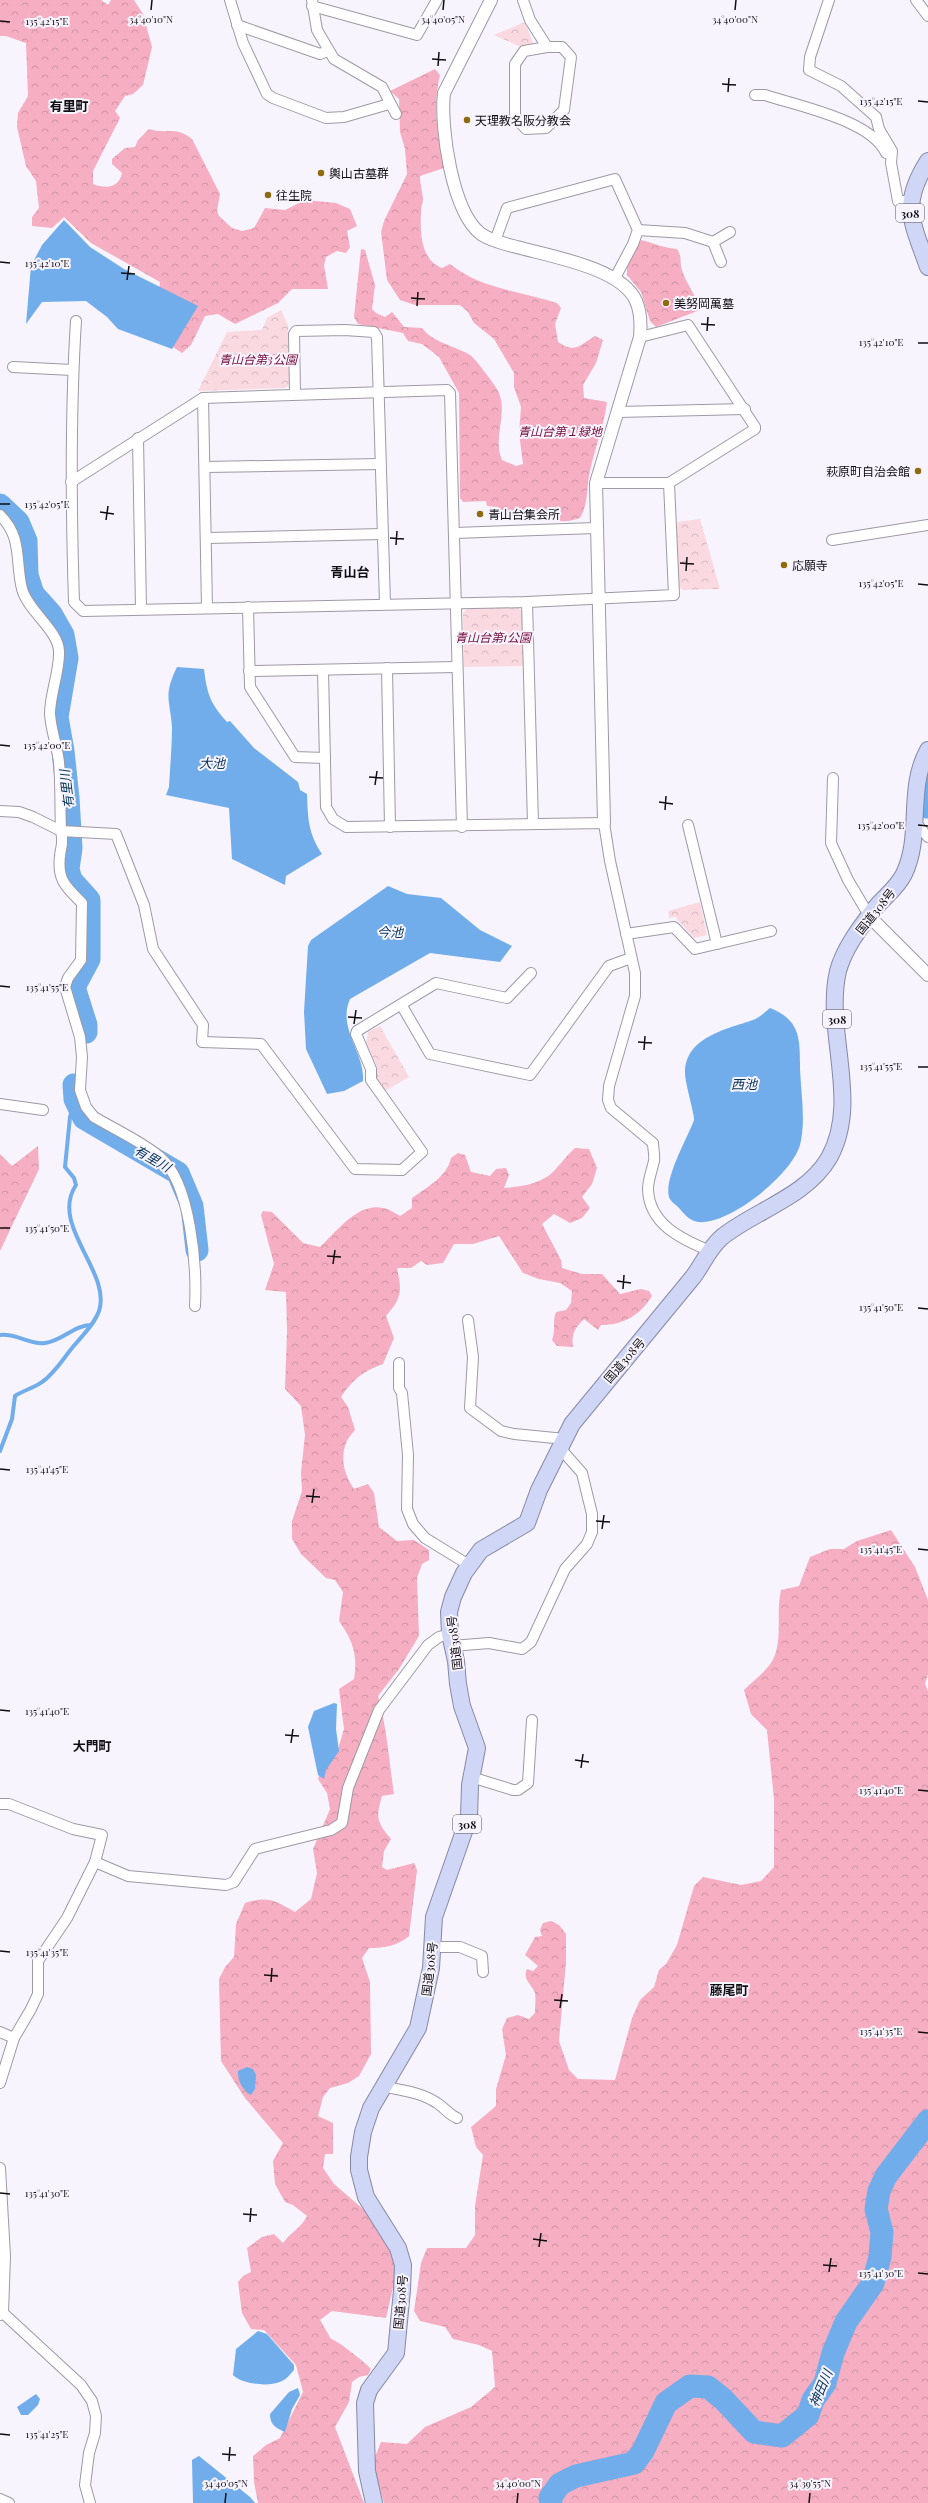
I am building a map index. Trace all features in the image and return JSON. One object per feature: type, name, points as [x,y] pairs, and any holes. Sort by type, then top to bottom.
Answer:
[{"type":"highway","name":"308","points":[[928,161],[921,171],[910,201],[910,213],[928,267]]},
{"type":"highway","name":"国道308号","points":[[374,2503],[367,2471],[365,2403],[369,2390],[396,2353],[403,2265],[398,2248],[366,2197],[359,2170],[363,2132],[371,2108],[382,2086],[418,2028],[426,1998],[433,1947],[434,1917],[467,1825],[471,1777],[477,1748],[462,1706],[451,1640],[449,1612],[453,1597],[469,1565],[481,1550],[527,1523],[537,1496],[572,1424],[693,1277],[710,1251],[722,1238],[803,1186],[828,1159],[841,1128],[842,1108],[836,1011],[838,970],[855,936],[870,916],[890,895],[904,875],[909,858],[914,821],[914,792],[922,761],[928,750]]},
{"type":"street","points":[[230,0],[243,44],[266,94],[272,98],[326,118],[344,117],[389,104]]},
{"type":"street","points":[[396,114],[389,104],[382,87],[334,59],[317,30],[312,3],[417,35],[438,0]]},
{"type":"street","points":[[491,0],[453,71],[444,93],[442,107],[456,192],[471,223],[480,233],[495,241],[578,264],[615,278],[636,300],[641,321],[640,337],[596,483],[604,823],[610,861],[635,973],[635,996],[609,1086],[608,1100],[611,1108],[653,1143],[654,1159],[648,1188],[652,1212],[672,1232],[684,1240],[710,1251]]},
{"type":"street","points":[[523,0],[530,20],[547,47]]},
{"type":"street","points":[[829,0],[810,57],[809,70],[841,86],[876,117],[879,129],[890,144],[892,157],[891,163]]},
{"type":"street","points":[[916,0],[928,16]]},
{"type":"street","points":[[237,25],[320,54],[328,51]]},
{"type":"street","points":[[547,47],[562,47],[571,57],[564,110],[546,128],[526,129],[515,117],[515,64],[524,51],[547,47]]},
{"type":"street","points":[[755,95],[765,95],[837,119],[869,133],[882,145],[891,163],[898,201],[910,201]]},
{"type":"street","points":[[495,241],[507,208],[615,179],[638,230],[633,244],[615,278]]},
{"type":"street","points":[[638,230],[685,233],[713,242],[730,232]]},
{"type":"street","points":[[713,242],[721,262]]},
{"type":"street","points":[[76,321],[72,370],[71,482],[74,602],[82,611],[385,603],[527,602],[598,597],[674,595],[669,483]]},
{"type":"street","points":[[596,483],[669,483],[755,429],[745,409],[688,325],[640,337]]},
{"type":"street","points":[[295,393],[294,334],[296,331],[345,330],[374,332],[377,337],[385,603]]},
{"type":"street","points":[[13,367],[72,370]]},
{"type":"street","points":[[71,482],[203,398],[295,393],[446,390],[450,393],[455,533],[456,667],[462,827]]},
{"type":"street","points":[[203,398],[207,538],[207,608]]},
{"type":"street","points":[[618,412],[745,409]]},
{"type":"street","points":[[138,438],[140,609]]},
{"type":"street","points":[[205,467],[380,464]]},
{"type":"street","points":[[0,515],[14,536],[19,555],[19,578],[23,593],[35,613],[54,637],[59,650],[50,714],[59,760],[61,832],[64,843],[60,855],[60,875],[63,883],[82,903],[81,960],[68,978],[65,987],[80,1037],[82,1057],[80,1090],[82,1099],[94,1117],[160,1158],[178,1181],[187,1208],[196,1290],[195,1306]]},
{"type":"street","points":[[832,540],[928,525]]},
{"type":"street","points":[[455,533],[596,528]]},
{"type":"street","points":[[207,538],[382,534]]},
{"type":"street","points":[[527,602],[533,824]]},
{"type":"street","points":[[248,607],[250,687],[295,757],[325,758]]},
{"type":"street","points":[[249,671],[456,667]]},
{"type":"street","points":[[387,668],[390,827]]},
{"type":"street","points":[[323,670],[326,807],[333,819],[346,827],[462,827],[604,823]]},
{"type":"street","points":[[832,778],[831,843],[848,880],[870,916],[928,976]]},
{"type":"street","points":[[0,811],[19,812],[33,816],[61,832],[116,834],[144,905],[153,949],[203,1025],[202,1042],[261,1044],[355,1169],[402,1170],[422,1155],[422,1152],[371,1080],[370,1069],[356,1034],[358,1031],[402,1006],[436,983],[507,998],[531,973]]},
{"type":"street","points":[[914,821],[928,837]]},
{"type":"street","points":[[688,825],[717,944]]},
{"type":"street","points":[[626,934],[674,927],[695,949],[771,931]]},
{"type":"street","points":[[402,1006],[430,1054],[530,1075],[609,966],[631,958]]},
{"type":"street","points":[[0,1104],[43,1110]]},
{"type":"street","points":[[95,1862],[128,1876],[226,1886],[234,1882],[255,1849],[331,1830],[342,1823],[348,1788],[379,1710],[428,1645],[439,1637],[451,1640],[489,1643],[522,1649],[531,1642],[565,1569],[587,1544],[592,1532],[592,1514],[582,1473],[563,1443],[501,1431],[470,1408],[473,1357],[468,1320]]},
{"type":"street","points":[[399,1363],[399,1388],[402,1393],[408,1455],[408,1509],[413,1524],[425,1538],[469,1565]]},
{"type":"street","points":[[471,1777],[513,1790],[518,1790],[528,1783],[532,1720]]},
{"type":"street","points":[[0,1804],[9,1804],[73,1828],[102,1835],[95,1862],[67,1918],[38,1961],[38,1994],[14,2038],[0,2083]]},
{"type":"street","points":[[433,1947],[468,1949],[482,1956],[483,1972]]},
{"type":"street","points":[[0,2032],[14,2038]]},
{"type":"street","points":[[382,2086],[425,2097],[438,2103],[447,2113],[457,2118]]},
{"type":"street","points":[[0,2168],[6,2256],[1,2314],[81,2385],[92,2401],[96,2416],[95,2433],[89,2453],[85,2485],[90,2503]]},
{"type":"street","points":[[0,2499],[9,2503]]},
{"type":"green space","points":[[0,0],[101,0],[108,5],[111,0],[134,0],[143,14],[152,47],[143,85],[133,94],[125,96],[115,111],[120,118],[93,171],[93,184],[107,187],[118,182],[122,173],[112,164],[112,159],[125,148],[135,147],[138,140],[149,129],[155,131],[180,132],[192,139],[220,194],[217,211],[219,216],[232,228],[242,231],[254,228],[265,208],[285,210],[305,200],[336,203],[350,209],[357,226],[347,231],[350,247],[346,253],[337,251],[326,257],[324,265],[328,289],[292,289],[278,303],[235,324],[218,314],[205,316],[191,345],[182,353],[173,347],[159,292],[160,282],[91,243],[64,217],[52,228],[32,226],[32,217],[39,208],[36,181],[26,166],[17,127],[18,113],[28,96],[26,43],[6,36],[0,36]]},
{"type":"green space","points":[[525,22],[533,43],[523,48],[494,35]]},
{"type":"green space","name":"青山台第１緑地","points":[[435,69],[440,75],[436,99],[436,110],[444,168],[420,176],[423,198],[421,211],[421,236],[425,252],[429,259],[442,268],[450,264],[475,279],[488,284],[557,303],[561,308],[555,324],[558,342],[564,346],[574,348],[578,347],[595,336],[603,340],[596,363],[583,385],[584,398],[607,402],[604,420],[590,471],[585,507],[580,518],[564,521],[547,517],[540,521],[527,514],[505,517],[498,507],[487,506],[486,501],[463,502],[460,498],[459,393],[439,357],[422,344],[408,341],[403,333],[358,324],[354,317],[361,249],[365,250],[375,285],[372,309],[376,313],[385,317],[392,312],[404,327],[422,328],[432,337],[473,357],[493,383],[501,399],[502,408],[499,451],[502,460],[516,466],[523,464],[519,433],[521,407],[514,387],[514,373],[494,339],[474,323],[468,312],[460,305],[415,305],[400,300],[387,280],[381,232],[384,221],[407,174],[405,149],[400,132],[399,99],[390,91]]},
{"type":"green space","points":[[641,240],[663,247],[677,249],[680,255],[681,267],[684,275],[700,310],[656,327],[650,321],[641,292],[627,275],[627,266]]},
{"type":"green space","name":"青山台第3公園","points":[[281,310],[288,325],[290,384],[285,388],[198,391],[227,332],[262,330],[267,318]]},
{"type":"green space","points":[[700,519],[720,589],[683,590],[678,586],[677,522]]},
{"type":"green space","name":"青山台第1公園","points":[[469,607],[518,607],[523,613],[524,666],[464,667],[463,613]]},
{"type":"green space","points":[[700,902],[707,935],[694,938],[675,917],[669,918],[668,911]]},
{"type":"green space","points":[[380,1026],[409,1077],[385,1091],[377,1078],[377,1067],[366,1043],[368,1032]]},
{"type":"green space","points":[[38,1146],[39,1169],[0,1251],[0,1154],[12,1166]]},
{"type":"green space","points":[[575,1148],[589,1149],[597,1168],[592,1184],[582,1197],[590,1208],[582,1218],[570,1223],[554,1214],[542,1224],[561,1260],[562,1268],[582,1274],[602,1274],[620,1294],[641,1289],[649,1291],[652,1296],[642,1309],[631,1318],[609,1325],[601,1325],[598,1330],[584,1319],[574,1332],[573,1347],[557,1346],[552,1340],[555,1315],[556,1312],[566,1310],[571,1303],[572,1291],[560,1283],[539,1279],[523,1273],[499,1236],[473,1244],[454,1244],[443,1263],[427,1265],[421,1261],[411,1268],[397,1268],[400,1283],[398,1299],[386,1316],[394,1338],[383,1364],[364,1373],[349,1386],[341,1397],[348,1407],[355,1430],[346,1444],[343,1459],[346,1474],[354,1489],[368,1484],[374,1493],[379,1527],[397,1541],[414,1540],[429,1550],[429,1560],[422,1564],[417,1578],[419,1636],[399,1669],[378,1696],[386,1732],[394,1794],[382,1796],[378,1814],[382,1828],[391,1839],[384,1851],[382,1867],[387,1870],[414,1863],[417,1870],[409,1936],[390,1946],[369,1948],[362,1958],[370,1982],[371,2054],[359,2076],[348,2083],[330,2088],[323,2097],[318,2116],[333,2123],[333,2154],[325,2154],[323,2168],[334,2184],[370,2215],[397,2262],[395,2279],[386,2318],[332,2311],[320,2320],[331,2339],[351,2352],[371,2369],[368,2375],[359,2377],[352,2382],[349,2402],[335,2427],[364,2503],[258,2503],[254,2482],[253,2456],[266,2445],[280,2438],[303,2392],[296,2365],[264,2330],[251,2329],[242,2313],[238,2282],[243,2276],[251,2272],[247,2248],[262,2237],[274,2234],[283,2243],[307,2216],[293,2205],[285,2202],[275,2184],[273,2161],[283,2143],[245,2098],[221,2061],[219,1979],[225,1967],[234,1957],[236,1924],[245,1903],[260,1900],[271,1900],[295,1912],[311,1899],[317,1873],[313,1849],[330,1809],[327,1793],[318,1779],[327,1752],[338,1749],[344,1729],[339,1689],[354,1679],[355,1670],[355,1655],[353,1648],[348,1635],[339,1621],[343,1592],[335,1580],[326,1578],[301,1554],[292,1539],[292,1521],[302,1491],[301,1472],[305,1435],[301,1406],[285,1389],[287,1332],[286,1292],[265,1290],[274,1264],[261,1215],[263,1211],[272,1212],[303,1243],[320,1247],[340,1226],[365,1209],[374,1207],[383,1208],[400,1216],[412,1208],[412,1198],[436,1181],[449,1165],[451,1158],[458,1153],[465,1155],[471,1172],[490,1176],[496,1169],[506,1168],[509,1175],[504,1188],[516,1187],[542,1180],[552,1173]]},
{"type":"green space","points":[[891,1530],[915,1567],[928,1600],[928,1674],[925,1684],[928,1691],[928,2503],[384,2503],[372,2464],[381,2442],[407,2444],[425,2427],[471,2407],[495,2387],[492,2351],[479,2345],[453,2339],[445,2327],[420,2321],[414,2311],[421,2263],[427,2248],[466,2248],[475,2235],[475,2206],[483,2155],[476,2147],[471,2127],[496,2106],[496,2089],[506,2055],[502,2029],[507,2018],[518,2015],[529,2019],[535,2013],[535,1993],[527,1979],[526,1973],[527,1969],[533,1971],[538,1966],[525,1955],[535,1937],[542,1936],[540,1930],[543,1923],[551,1921],[559,1925],[566,1934],[566,1962],[559,2041],[569,2070],[578,2079],[615,2080],[632,2018],[640,2000],[654,1987],[659,1970],[666,1964],[677,1945],[694,1886],[703,1877],[741,1885],[761,1881],[774,1867],[774,1799],[767,1730],[751,1714],[744,1690],[766,1670],[775,1655],[778,1639],[781,1590],[799,1586],[810,1557],[830,1549],[844,1549],[857,1541]]},
{"type":"water","points":[[64,220],[90,247],[124,269],[198,306],[172,349],[118,329],[107,317],[86,301],[42,302],[26,324],[31,266],[42,245]]},
{"type":"water","name":"大池","points":[[177,667],[204,669],[206,685],[210,698],[221,715],[227,722],[230,721],[254,748],[298,782],[300,790],[307,794],[311,832],[322,854],[286,876],[285,885],[232,859],[229,808],[166,795],[169,787],[172,734],[168,697],[170,685]]},
{"type":"water","name":"今池","points":[[388,886],[407,894],[441,898],[480,930],[512,946],[500,962],[430,953],[350,999],[347,1010],[347,1020],[360,1060],[363,1081],[344,1091],[327,1094],[306,1049],[304,1012],[308,946],[311,940]]},
{"type":"water","name":"西池","points":[[770,1008],[788,1019],[797,1032],[799,1040],[803,1107],[803,1127],[800,1145],[795,1157],[785,1170],[758,1196],[742,1207],[711,1221],[698,1222],[692,1220],[687,1217],[671,1200],[668,1189],[677,1158],[694,1120],[685,1078],[687,1061],[692,1051],[709,1036],[755,1019]]},
{"type":"water","points":[[334,1703],[337,1704],[336,1729],[339,1751],[326,1770],[324,1779],[318,1775],[308,1727],[314,1711]]},
{"type":"water","points":[[247,2067],[253,2069],[256,2075],[255,2089],[251,2095],[243,2088],[238,2074],[238,2071]]},
{"type":"water","points":[[258,2331],[267,2334],[294,2365],[294,2370],[284,2380],[271,2384],[257,2384],[243,2381],[233,2375],[236,2349]]},
{"type":"water","points":[[298,2388],[300,2395],[292,2409],[285,2432],[274,2426],[270,2418],[270,2414],[289,2392]]},
{"type":"water","points":[[36,2394],[40,2399],[38,2405],[28,2415],[21,2415],[17,2407]]},
{"type":"water","points":[[199,2456],[250,2497],[255,2503],[193,2503],[192,2460]]},
{"type":"waterway","name":"有里川","points":[[0,505],[18,522],[26,541],[27,575],[33,594],[51,614],[63,635],[67,658],[57,717],[63,751],[68,798],[71,848],[68,869],[71,880],[89,900],[89,959],[74,987],[86,1025],[86,1032]]},
{"type":"waterway","name":"神田川","points":[[928,783],[928,807]]},
{"type":"waterway","name":"有里川","points":[[74,1085],[75,1099],[84,1118],[178,1173],[192,1206],[197,1250]]},
{"type":"waterway","points":[[0,1451],[12,1419],[15,1396],[39,1384],[50,1375],[91,1326],[99,1311],[101,1296],[97,1280],[75,1232],[70,1216],[70,1200],[76,1185],[74,1178],[65,1167],[70,1117],[75,1099]]},
{"type":"waterway","points":[[0,1335],[45,1343],[51,1342],[73,1330],[91,1325]]},
{"type":"waterway","name":"神田川","points":[[551,2503],[550,2498],[560,2484],[576,2476],[634,2463],[643,2451],[666,2403],[690,2386],[708,2387],[723,2399],[754,2432],[782,2436],[808,2415],[813,2400],[825,2383],[833,2353],[846,2322],[873,2283],[880,2257],[882,2232],[876,2209],[879,2191],[886,2176],[928,2121]]},
{"type":"place","name":"天理教名阪分教会","points":[[467,120]]},
{"type":"place","name":"輿山古墓群","points":[[321,173]]},
{"type":"place","name":"往生院","points":[[268,195]]},
{"type":"place","name":"美努岡萬墓","points":[[666,303]]},
{"type":"place","name":"萩原町自治会館","points":[[918,471]]},
{"type":"place","name":"青山台集会所","points":[[480,514]]},
{"type":"place","name":"応願寺","points":[[784,565]]},
{"type":"district","name":"有里町","points":[[69,105]]},
{"type":"district","name":"青山台","points":[[350,571]]},
{"type":"district","name":"大門町","points":[[92,1745]]},
{"type":"district","name":"藤尾町","points":[[729,1989]]}]
